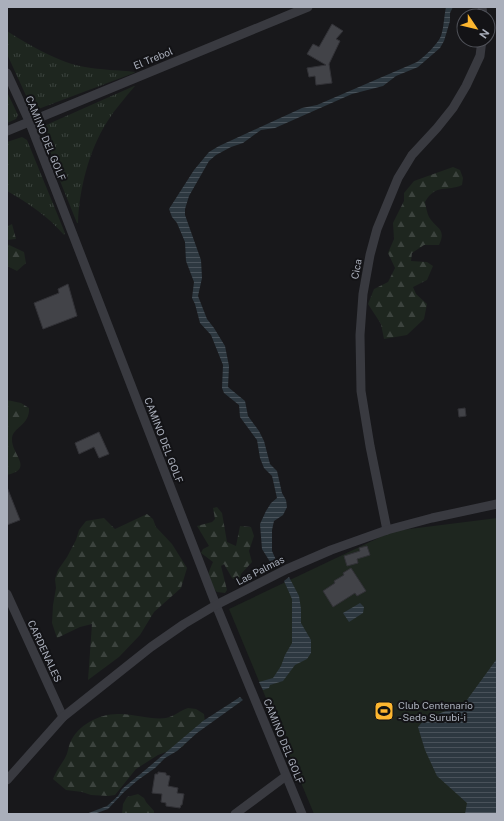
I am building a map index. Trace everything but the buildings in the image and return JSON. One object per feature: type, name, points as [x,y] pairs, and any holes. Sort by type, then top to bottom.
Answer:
[{"type":"street","name":"El Trebol","points":[[7,131],[308,7]]},
{"type":"street","name":"Cica","points":[[387,530],[370,446],[361,391],[360,335],[363,294],[370,255],[377,229],[398,178],[412,155],[453,108],[466,86],[480,56],[481,48]]},
{"type":"street","name":"CAMINO DEL GOLF","points":[[7,73],[29,122],[216,605],[302,814]]},
{"type":"street","name":"Las Palmas","points":[[63,717],[151,647],[184,624],[216,605],[287,569],[331,550],[387,530],[432,518],[497,504]]},
{"type":"street","name":"CARDENALES","points":[[7,594],[63,717]]},
{"type":"street","points":[[7,780],[63,717]]},
{"type":"street","points":[[235,814],[286,776]]},
{"type":"green space","points":[[7,31],[45,53],[65,62],[97,69],[135,72],[33,111],[7,54]]},
{"type":"green space","points":[[134,86],[110,117],[95,145],[86,171],[80,197],[77,223],[41,134],[43,128],[46,125]]},
{"type":"green space","points":[[7,92],[18,115],[16,119],[7,123]]},
{"type":"green space","points":[[22,137],[27,140],[65,233],[64,235],[37,210],[7,191],[7,142]]},
{"type":"green space","points":[[453,167],[460,170],[463,178],[462,185],[433,192],[425,202],[429,217],[440,229],[442,235],[439,245],[424,245],[412,253],[411,261],[427,262],[433,266],[427,280],[413,287],[416,294],[427,304],[424,319],[407,335],[384,339],[381,324],[368,304],[374,289],[388,282],[395,268],[388,253],[394,239],[393,223],[404,201],[404,193],[414,181]]},
{"type":"green space","points":[[12,224],[16,239],[7,240],[8,226]]},
{"type":"green space","points":[[7,244],[24,252],[26,263],[17,271],[7,266]]},
{"type":"green space","points":[[7,400],[21,403],[29,408],[29,414],[24,423],[15,432],[12,439],[21,465],[15,472],[7,475]]},
{"type":"green space","points":[[217,507],[222,513],[227,542],[236,546],[240,526],[251,527],[254,536],[249,551],[252,562],[241,574],[239,582],[232,578],[224,564],[221,566],[227,590],[225,593],[217,592],[210,584],[208,575],[213,562],[201,553],[203,549],[209,546],[197,526],[212,522],[215,519],[213,508]]},
{"type":"green space","points":[[147,514],[153,519],[156,527],[172,544],[187,568],[181,588],[154,612],[140,635],[119,657],[88,680],[92,624],[80,627],[57,638],[52,623],[56,588],[55,579],[58,570],[76,540],[79,530],[86,521],[104,518],[115,529]]},
{"type":"green space","name":"Club Centenario - Sede Surubi-i","points":[[497,518],[497,814],[314,814],[229,609],[393,531]]},
{"type":"green space","points":[[188,708],[196,709],[204,714],[205,722],[183,746],[174,752],[166,752],[158,755],[136,769],[115,795],[91,795],[66,790],[53,779],[66,756],[74,736],[84,725],[91,721],[105,715],[113,714],[166,718]]},
{"type":"green space","points":[[138,794],[144,798],[154,811],[154,814],[122,814],[123,804],[127,797]]},
{"type":"shaded area","points":[[446,7],[453,7],[450,13],[450,21],[444,41],[440,48],[418,67],[396,76],[383,86],[352,94],[275,128],[261,130],[243,143],[231,147],[216,155],[209,161],[189,196],[185,209],[185,215],[201,260],[202,278],[198,296],[207,319],[225,346],[229,366],[228,387],[245,401],[248,416],[264,441],[270,464],[277,471],[282,493],[286,500],[287,507],[283,515],[274,521],[272,530],[272,551],[277,562],[272,565],[262,549],[260,524],[271,503],[277,498],[272,476],[264,468],[260,458],[257,440],[240,417],[239,405],[224,393],[222,388],[223,365],[211,335],[200,323],[192,298],[194,282],[186,261],[185,242],[169,209],[194,170],[209,152],[219,146],[302,108],[317,105],[417,62],[434,47],[441,36]]},
{"type":"shaded area","points":[[289,577],[299,596],[301,623],[311,640],[311,653],[307,659],[295,665],[283,681],[270,685],[269,688],[263,690],[259,682],[273,678],[281,666],[292,643],[292,599],[284,581]]},
{"type":"shaded area","points":[[360,603],[364,607],[363,613],[349,622],[343,613]]},
{"type":"shaded area","points":[[496,660],[497,814],[465,814],[467,803],[437,776],[425,750],[418,727],[425,719],[464,704]]},
{"type":"shaded area","points":[[240,697],[243,700],[197,733],[177,751],[165,758],[155,768],[124,792],[108,809],[94,814],[86,814],[107,806],[118,796],[122,789],[203,721]]},
{"type":"place","name":"Club Centenario - Sede Surubi-i","points":[[384,711]]}]
